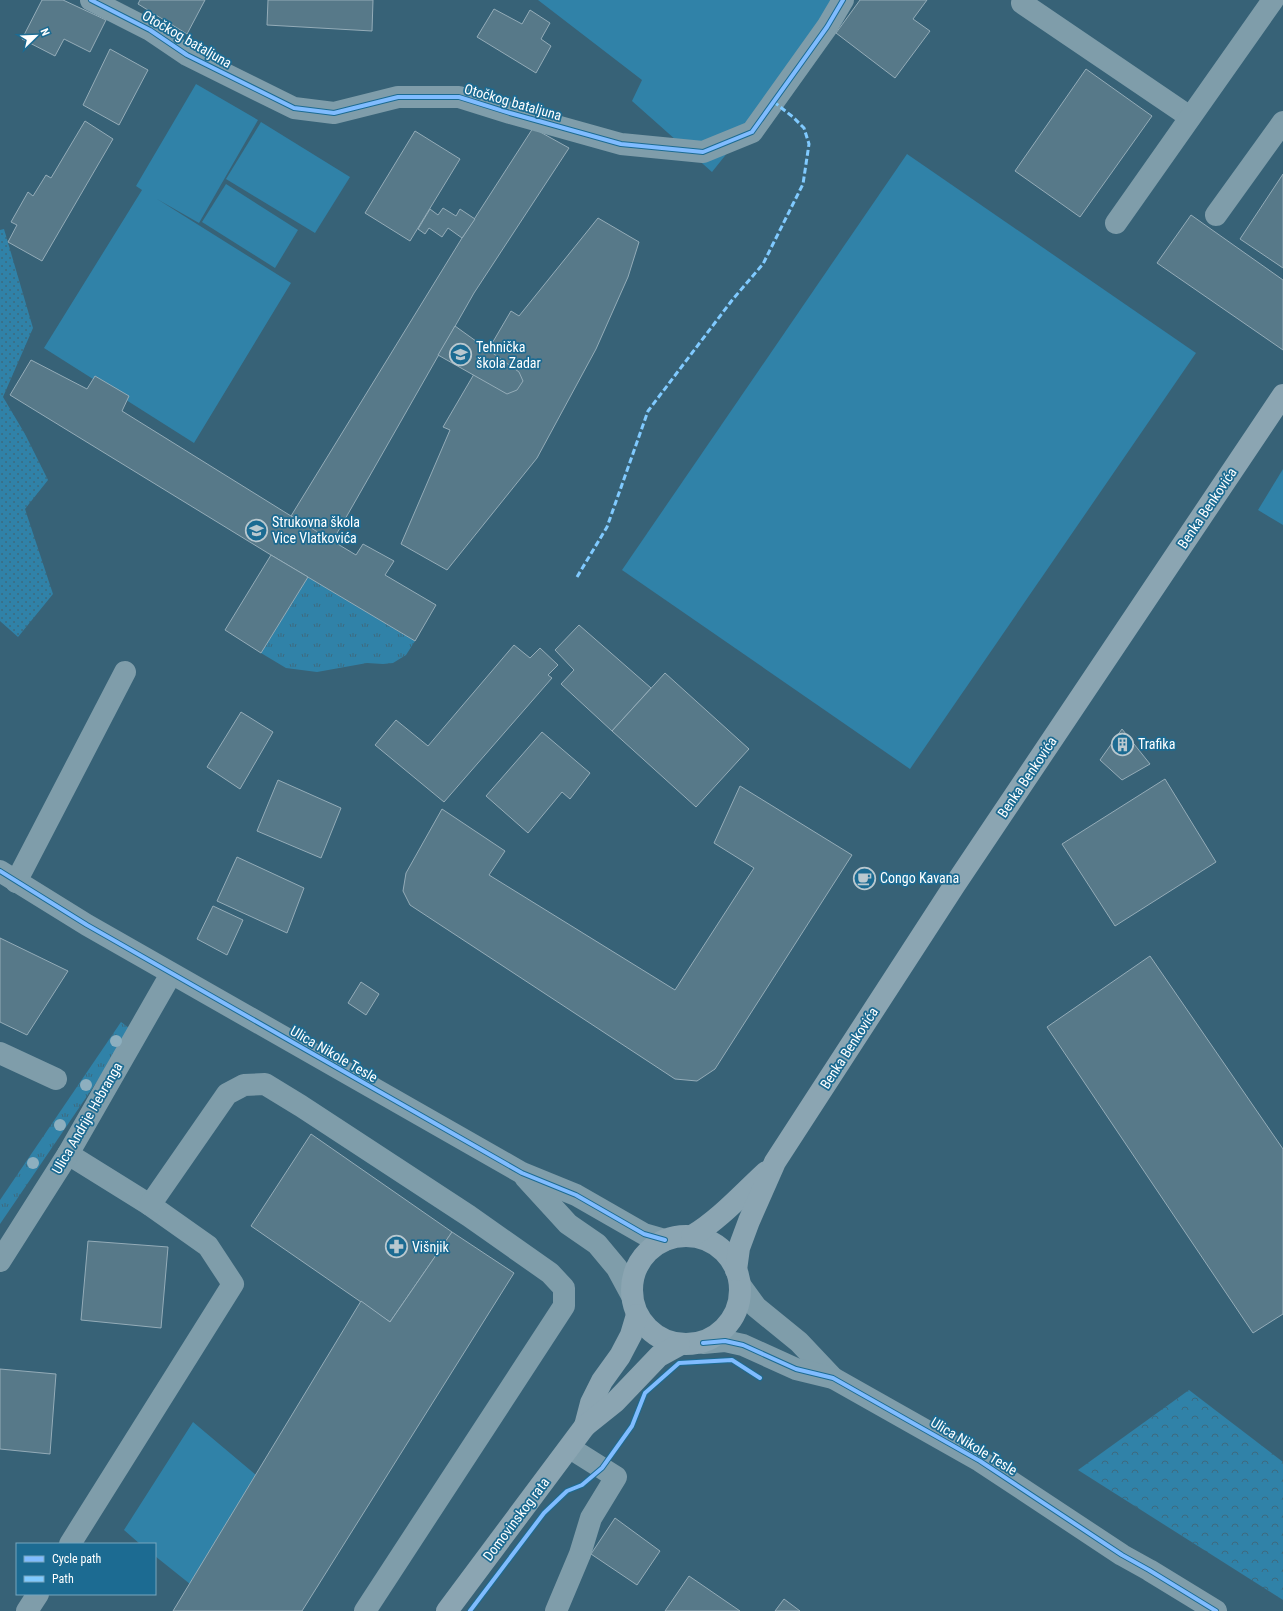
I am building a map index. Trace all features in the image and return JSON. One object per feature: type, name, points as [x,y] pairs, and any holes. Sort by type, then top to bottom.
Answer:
[{"type":"main road","name":"Benka Benkovića","points":[[738,1277],[739,1248],[749,1220],[775,1162],[957,880],[1283,395]]},
{"type":"main road","name":"Benka Benkovića","points":[[692,1236],[705,1228],[727,1210],[775,1162]]},
{"type":"main road","points":[[678,1236],[692,1236],[708,1240],[728,1256],[738,1277],[739,1303],[731,1320],[718,1334],[703,1342],[679,1345],[664,1340],[649,1331],[637,1315],[631,1294],[633,1277],[639,1261],[650,1249],[665,1240],[678,1236]]},
{"type":"main road","name":"Domovinskog rata","points":[[585,1426],[591,1403],[602,1381],[620,1356],[631,1335],[637,1315]]},
{"type":"main road","name":"Domovinskog rata","points":[[447,1611],[585,1426],[615,1402],[659,1356],[679,1345]]},
{"type":"street","name":"Otočkog bataljuna","points":[[91,0],[150,30],[187,55],[294,108],[334,113],[398,97],[459,97],[621,144],[703,152],[752,132],[827,28],[843,0]]},
{"type":"street","points":[[1116,223],[1273,0]]},
{"type":"street","points":[[1022,3],[1190,117]]},
{"type":"street","points":[[1216,215],[1283,122]]},
{"type":"street","points":[[8,877],[125,672]]},
{"type":"street","name":"Ulica Nikole Tesle","points":[[8,877],[170,974],[522,1174],[576,1195],[644,1234],[665,1240]]},
{"type":"street","name":"Ulica Andrije Hebranga","points":[[0,1260],[68,1154],[170,974]]},
{"type":"street","points":[[0,1053],[56,1079]]},
{"type":"street","points":[[150,1205],[227,1094],[244,1085],[265,1084],[469,1216],[550,1273],[564,1288],[564,1306],[365,1611]]},
{"type":"street","points":[[68,1154],[150,1205],[208,1246],[233,1284],[71,1543]]},
{"type":"street","name":"Ulica Nikole Tesle","points":[[522,1174],[568,1224],[597,1244],[617,1268],[631,1294]]},
{"type":"street","name":"Ulica Nikole Tesle","points":[[738,1277],[756,1307],[799,1342],[833,1378]]},
{"type":"street","name":"Ulica Nikole Tesle","points":[[703,1342],[725,1341],[743,1345],[796,1369],[833,1378],[980,1461],[1122,1555],[1216,1611]]},
{"type":"street","points":[[556,1611],[580,1554],[591,1518],[616,1477],[570,1448]]},
{"type":"street","points":[[28,1611],[37,1595]]},
{"type":"green space","points":[[538,0],[843,0],[827,28],[712,172],[632,101],[642,80]]},
{"type":"green space","points":[[196,84],[258,120],[199,223],[157,199],[291,283],[194,443],[44,348],[142,190],[136,186]]},
{"type":"green space","points":[[261,122],[350,177],[315,233],[226,179]]},
{"type":"green space","points":[[907,154],[1196,353],[910,769],[622,570]]},
{"type":"green space","points":[[226,184],[298,230],[275,268],[202,222]]},
{"type":"green space","points":[[4,229],[33,328],[3,397],[25,434],[48,480],[25,509],[53,594],[18,637],[0,621],[0,230]]},
{"type":"green space","points":[[1283,469],[1283,525],[1258,510]]},
{"type":"green space","points":[[308,577],[415,641],[406,655],[393,663],[367,663],[317,672],[286,668],[261,653]]},
{"type":"green space","points":[[121,1022],[132,1030],[0,1224],[0,1200]]},
{"type":"green space","points":[[1189,1390],[1283,1462],[1283,1600],[1078,1470]]},
{"type":"green space","points":[[193,1422],[256,1475],[190,1584],[156,1557],[156,1543],[139,1543],[124,1530]]},
{"type":"building","points":[[42,0],[63,0],[106,20],[90,52],[64,39],[55,56],[22,39]]},
{"type":"building","points":[[140,0],[205,0],[187,34],[138,4]]},
{"type":"building","points":[[268,0],[373,0],[372,31],[267,25]]},
{"type":"building","points":[[860,0],[927,0],[913,19],[930,31],[895,78],[836,33]]},
{"type":"building","points":[[494,9],[522,24],[530,10],[550,23],[541,39],[551,46],[536,73],[477,37]]},
{"type":"building","points":[[110,49],[148,70],[119,125],[83,105]]},
{"type":"building","points":[[1086,69],[1152,116],[1080,217],[1015,171]]},
{"type":"building","points":[[85,121],[113,139],[42,261],[8,242],[17,225],[11,222],[28,192],[33,196],[46,175],[51,178]]},
{"type":"building","points":[[533,128],[569,148],[474,293],[332,542],[291,516],[462,238]]},
{"type":"building","points":[[415,131],[460,159],[410,241],[365,213]]},
{"type":"building","points":[[1283,174],[1283,268],[1240,239]]},
{"type":"building","points":[[443,208],[456,216],[460,209],[475,219],[462,238],[448,228],[442,237],[429,228],[425,234],[418,229],[430,209],[438,215]]},
{"type":"building","points":[[1191,215],[1283,280],[1283,350],[1157,263]]},
{"type":"building","points":[[598,218],[639,242],[628,277],[596,349],[537,458],[447,570],[401,544],[450,430],[443,427],[511,311],[519,316]]},
{"type":"building","points":[[455,326],[519,372],[523,381],[517,390],[507,394],[438,355]]},
{"type":"building","points":[[31,360],[87,389],[95,376],[129,396],[122,411],[291,516],[356,555],[363,544],[394,561],[385,575],[436,605],[415,641],[271,555],[10,395]]},
{"type":"building","points":[[271,555],[308,577],[261,653],[225,630]]},
{"type":"building","points":[[579,625],[651,688],[612,731],[561,684],[574,670],[555,650]]},
{"type":"building","points":[[514,645],[530,658],[540,648],[558,665],[548,675],[552,678],[444,802],[375,745],[396,720],[428,746]]},
{"type":"building","points":[[665,673],[749,749],[696,807],[612,731]]},
{"type":"building","points":[[241,712],[273,732],[240,789],[207,767]]},
{"type":"building","name":"Trafika","points":[[1122,729],[1150,764],[1122,780],[1100,760]]},
{"type":"building","points":[[542,732],[590,773],[570,799],[562,792],[528,833],[486,796]]},
{"type":"building","points":[[1165,779],[1216,862],[1115,926],[1062,844]]},
{"type":"building","points":[[278,780],[341,808],[321,858],[257,831]]},
{"type":"building","points":[[740,786],[852,855],[715,1069],[697,1081],[675,1079],[410,905],[403,891],[406,873],[442,809],[505,851],[489,875],[675,990],[754,868],[714,843]]},
{"type":"building","points":[[237,857],[304,888],[287,933],[217,901]]},
{"type":"building","points":[[213,906],[243,920],[227,955],[197,939]]},
{"type":"building","points":[[0,938],[68,971],[27,1035],[0,1022]]},
{"type":"building","points":[[1150,956],[1283,1149],[1283,1314],[1253,1333],[1047,1027]]},
{"type":"building","points":[[361,982],[379,994],[366,1015],[348,1003]]},
{"type":"building","points":[[311,1134],[452,1232],[390,1322],[251,1226]]},
{"type":"building","points":[[452,1232],[514,1273],[302,1611],[173,1611],[361,1301],[390,1322]]},
{"type":"building","points":[[88,1241],[168,1247],[161,1328],[81,1320]]},
{"type":"building","points":[[0,1369],[56,1374],[50,1454],[0,1449]]},
{"type":"building","points":[[615,1518],[660,1551],[637,1585],[591,1554]]},
{"type":"building","points":[[689,1576],[740,1611],[665,1611]]},
{"type":"building","points":[[784,1599],[800,1611],[775,1611]]},
{"type":"marked path","points":[[577,577],[607,527],[648,411],[733,299],[763,264],[803,184],[809,144],[804,128],[774,102]]},
{"type":"cycle path","points":[[91,0],[150,30],[187,55],[294,108],[334,113],[398,97],[459,97],[621,144],[703,152],[752,132],[827,27],[843,0]]},
{"type":"cycle path","points":[[0,871],[87,925],[522,1173],[576,1195],[644,1234],[665,1240]]},
{"type":"cycle path","points":[[703,1343],[725,1341],[743,1345],[796,1369],[833,1378],[980,1461],[1122,1555],[1216,1611]]},
{"type":"cycle path","points":[[470,1611],[544,1513],[567,1491],[582,1485],[602,1468],[632,1426],[645,1393],[679,1363],[732,1360],[760,1378]]},
{"type":"place","name":"Tehnička škola Zadar","points":[[461,355]]},
{"type":"place","name":"Strukovna škola Vice Vlatkovića","points":[[257,530]]},
{"type":"place","name":"Trafika","points":[[1123,744]]},
{"type":"place","name":"Congo Kavana","points":[[865,878]]},
{"type":"place","name":"Višnjik","points":[[396,1247]]}]
